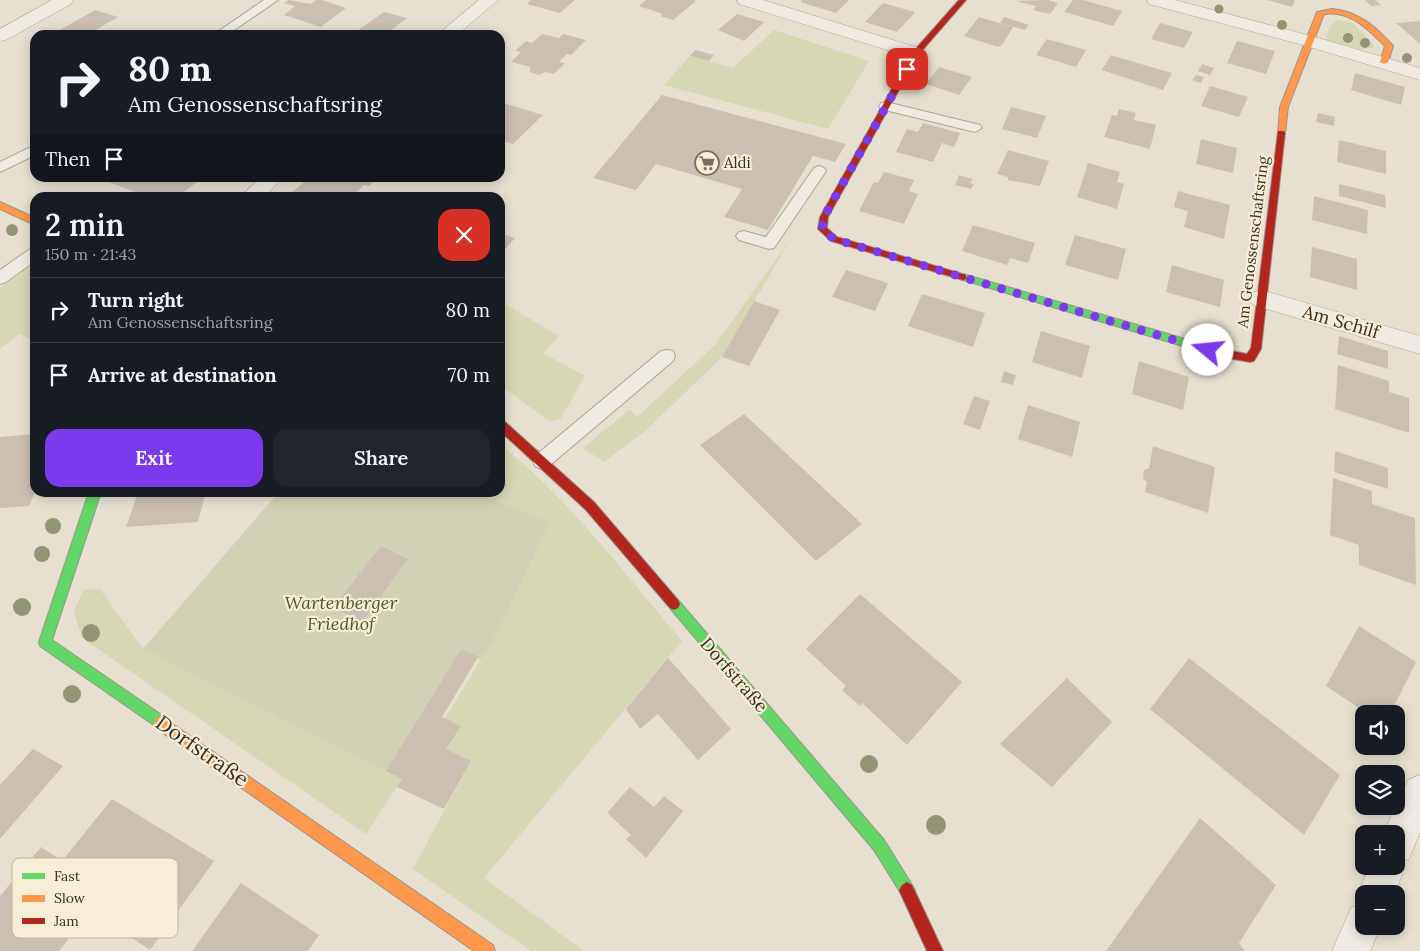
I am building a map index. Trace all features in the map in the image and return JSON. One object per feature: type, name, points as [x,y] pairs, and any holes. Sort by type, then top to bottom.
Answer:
[{"type":"street","points":[[0,36],[65,0]]},
{"type":"street","points":[[452,30],[490,0]]},
{"type":"street","points":[[745,0],[916,53]]},
{"type":"street","name":"Am Genossenschaftsring","points":[[963,0],[916,53],[824,217],[822,230],[834,239],[1226,355],[1250,358],[1256,349],[1284,107],[1321,12],[1330,8],[1341,9],[1358,17],[1389,46],[1384,62]]},
{"type":"street","points":[[1155,0],[1309,41],[1420,74]]},
{"type":"street","points":[[256,192],[268,182]]},
{"type":"street","points":[[0,205],[30,220]]},
{"type":"street","name":"Am Schilf","points":[[1261,299],[1420,345]]},
{"type":"street","name":"Dorfstraße","points":[[505,428],[590,506],[879,845],[899,872],[918,906],[935,951]]},
{"type":"street","name":"Dorfstraße","points":[[93,497],[45,642],[487,951]]},
{"type":"street","points":[[1405,826],[1420,792]]},
{"type":"street","points":[[1351,951],[1358,935]]},
{"type":"lane","points":[[227,30],[272,0]]},
{"type":"lane","points":[[886,106],[975,128]]},
{"type":"lane","points":[[0,168],[30,152]]},
{"type":"lane","points":[[744,236],[769,244],[819,171]]},
{"type":"lane","points":[[0,278],[30,257]]},
{"type":"lane","points":[[542,461],[667,356]]},
{"type":"green space","points":[[1337,20],[1353,23],[1374,45],[1373,48],[1360,49],[1326,40],[1329,27]]},
{"type":"green space","points":[[774,30],[869,61],[828,129],[664,85],[690,56],[733,68]]},
{"type":"green space","points":[[791,238],[722,357],[644,432],[604,462],[583,448],[630,409],[637,417],[716,344]]},
{"type":"green space","points":[[30,267],[30,339],[20,334],[0,349],[0,288]]},
{"type":"green space","points":[[505,304],[559,336],[543,353],[585,376],[561,418],[550,422],[505,389]]},
{"type":"green space","points":[[505,448],[550,489],[596,538],[682,641],[484,878],[584,951],[531,951],[413,869],[471,761],[446,749],[461,726],[445,719],[497,633],[550,522],[487,497],[505,497]]},
{"type":"green space","name":"Wartenberger Friedhof","points":[[275,497],[487,497],[550,522],[497,633],[481,660],[461,649],[386,771],[143,649]]},
{"type":"green space","points":[[100,589],[143,649],[402,779],[366,834],[82,638],[74,612],[83,590]]},
{"type":"building","points":[[289,0],[311,4],[316,0],[322,0],[346,8],[321,27],[284,15],[295,6],[284,3]]},
{"type":"building","points":[[531,0],[575,0],[560,13],[527,4]]},
{"type":"building","points":[[646,0],[696,1],[673,20],[660,16],[663,14],[639,6]]},
{"type":"building","points":[[802,0],[849,0],[836,13],[800,2]]},
{"type":"building","points":[[1048,0],[1058,3],[1050,14],[1033,10],[1036,6],[1016,1]]},
{"type":"building","points":[[1073,0],[1083,0],[1122,11],[1113,26],[1064,12]]},
{"type":"building","points":[[1267,0],[1295,0],[1292,7]]},
{"type":"building","points":[[1365,0],[1375,0],[1381,5],[1371,6]]},
{"type":"building","points":[[883,3],[915,12],[897,32],[865,22]]},
{"type":"building","points":[[95,10],[118,17],[96,30],[60,30]]},
{"type":"building","points":[[384,12],[407,18],[391,30],[358,30]]},
{"type":"building","points":[[737,14],[764,22],[744,41],[718,30]]},
{"type":"building","points":[[979,17],[1013,27],[1002,45],[998,47],[964,36]]},
{"type":"building","points":[[1004,17],[1029,25],[1025,30],[1000,23]]},
{"type":"building","points":[[1420,21],[1420,44],[1396,23]]},
{"type":"building","points":[[1160,23],[1193,32],[1184,48],[1151,39]]},
{"type":"building","points":[[542,34],[559,38],[563,34],[586,40],[571,55],[567,54],[559,62],[565,63],[554,74],[545,72],[539,75],[530,72],[530,67],[511,62],[521,52],[515,51],[526,41],[532,43]]},
{"type":"building","points":[[1047,39],[1086,50],[1076,67],[1036,55]]},
{"type":"building","points":[[1237,41],[1275,51],[1266,74],[1227,63]]},
{"type":"building","points":[[695,50],[714,55],[709,61],[690,56]]},
{"type":"building","points":[[1111,55],[1172,73],[1163,90],[1102,70]]},
{"type":"building","points":[[1202,64],[1214,68],[1210,75],[1198,71]]},
{"type":"building","points":[[939,67],[972,77],[959,95],[926,84]]},
{"type":"building","points":[[1355,73],[1405,87],[1401,105],[1351,90]]},
{"type":"building","points":[[1196,75],[1204,77],[1201,83],[1192,80]]},
{"type":"building","points":[[1210,86],[1248,97],[1239,117],[1201,106]]},
{"type":"building","name":"Aldi","points":[[662,95],[846,144],[835,162],[813,156],[768,230],[724,217],[742,189],[656,164],[636,190],[593,178]]},
{"type":"building","points":[[505,104],[543,115],[513,144],[505,142]]},
{"type":"building","points":[[1011,107],[1046,116],[1037,138],[1002,129]]},
{"type":"building","points":[[1119,109],[1136,113],[1134,120],[1156,125],[1150,149],[1104,137],[1112,115],[1117,116]]},
{"type":"building","points":[[1318,113],[1335,117],[1334,126],[1316,122]]},
{"type":"building","points":[[923,123],[960,133],[954,147],[942,143],[933,162],[896,152],[907,129],[918,132]]},
{"type":"building","points":[[1201,139],[1237,148],[1233,173],[1196,164]]},
{"type":"building","points":[[1339,140],[1386,151],[1386,174],[1337,162]]},
{"type":"building","points":[[1008,150],[1049,161],[1040,186],[1008,180],[1008,177],[997,174]]},
{"type":"building","points":[[1088,163],[1120,172],[1117,182],[1124,184],[1117,209],[1077,197]]},
{"type":"building","points":[[884,172],[914,180],[909,191],[918,194],[904,224],[859,211],[874,182],[878,183]]},
{"type":"building","points":[[959,175],[973,179],[970,183],[974,184],[971,189],[955,185]]},
{"type":"building","points":[[109,182],[197,182],[184,192],[135,192]]},
{"type":"building","points":[[304,182],[374,182],[369,186],[364,185],[356,192],[292,192]]},
{"type":"building","points":[[1339,184],[1385,195],[1386,208],[1339,196]]},
{"type":"building","points":[[1178,191],[1230,205],[1224,239],[1184,227],[1188,211],[1174,207]]},
{"type":"building","points":[[1314,196],[1368,210],[1367,234],[1312,220]]},
{"type":"building","points":[[973,225],[1035,243],[1028,263],[1010,258],[1007,265],[962,251]]},
{"type":"building","points":[[505,235],[515,238],[505,249]]},
{"type":"building","points":[[1075,235],[1126,249],[1118,280],[1065,265]]},
{"type":"building","points":[[1312,247],[1357,259],[1357,290],[1310,277]]},
{"type":"building","points":[[1172,265],[1224,280],[1220,307],[1166,292]]},
{"type":"building","points":[[846,270],[888,283],[875,311],[832,297]]},
{"type":"building","points":[[922,294],[985,313],[973,347],[908,326]]},
{"type":"building","points":[[754,301],[780,310],[749,366],[722,357]]},
{"type":"building","points":[[1041,331],[1090,346],[1082,378],[1032,362]]},
{"type":"building","points":[[1339,336],[1388,351],[1388,369],[1337,354]]},
{"type":"building","points":[[1139,361],[1189,377],[1183,410],[1132,394]]},
{"type":"building","points":[[1338,365],[1389,381],[1389,392],[1409,398],[1409,433],[1335,409]]},
{"type":"building","points":[[1004,371],[1016,375],[1013,385],[1001,382]]},
{"type":"building","points":[[974,396],[990,401],[980,430],[963,424]]},
{"type":"building","points":[[1028,405],[1080,422],[1072,457],[1018,439]]},
{"type":"building","points":[[744,414],[862,524],[816,561],[700,445]]},
{"type":"building","points":[[30,434],[30,497],[33,497],[29,506],[0,508],[0,437]]},
{"type":"building","points":[[1153,446],[1215,467],[1208,513],[1145,492],[1147,482],[1143,479],[1144,470],[1149,468]]},
{"type":"building","points":[[1335,451],[1388,468],[1388,489],[1334,472]]},
{"type":"building","points":[[1333,478],[1372,491],[1372,504],[1415,518],[1416,585],[1359,565],[1359,545],[1330,535]]},
{"type":"building","points":[[136,497],[205,497],[198,522],[126,527]]},
{"type":"building","points":[[381,546],[408,559],[362,622],[333,608]]},
{"type":"building","points":[[860,594],[962,682],[907,745],[862,703],[860,706],[842,690],[846,686],[806,649]]},
{"type":"building","points":[[1359,626],[1416,662],[1394,705],[1355,705],[1326,686]]},
{"type":"building","points":[[461,649],[478,657],[442,717],[461,726],[446,749],[471,761],[444,809],[397,787],[402,779],[386,771]]},
{"type":"building","points":[[668,658],[731,729],[698,760],[658,714],[640,729],[626,709]]},
{"type":"building","points":[[1189,658],[1340,775],[1304,835],[1150,709]]},
{"type":"building","points":[[1067,678],[1112,722],[1052,787],[1000,744]]},
{"type":"building","points":[[33,749],[63,766],[0,839],[0,785]]},
{"type":"building","points":[[630,787],[654,807],[664,796],[683,811],[646,858],[626,839],[631,835],[607,813]]},
{"type":"building","points":[[112,799],[214,861],[178,911],[178,858],[64,858]]},
{"type":"building","points":[[1200,818],[1276,885],[1239,943],[1245,951],[1106,951]]},
{"type":"building","points":[[41,847],[58,858],[32,858]]},
{"type":"building","points":[[12,882],[12,938],[69,938],[59,951],[0,951],[0,896]]},
{"type":"building","points":[[241,883],[319,935],[308,951],[192,951]]},
{"type":"building","points":[[132,938],[159,938],[150,950]]},
{"type":"traffic: fast","points":[[963,277],[1216,352]]},
{"type":"traffic: fast","points":[[93,497],[45,642],[161,723]]},
{"type":"traffic: fast","points":[[674,604],[879,845],[907,890]]},
{"type":"traffic: slow","points":[[1281,133],[1284,107],[1321,12],[1332,11],[1351,14],[1367,25],[1389,46],[1384,62]]},
{"type":"traffic: slow","points":[[0,205],[30,220]]},
{"type":"traffic: slow","points":[[161,723],[487,951]]},
{"type":"traffic: jam","points":[[963,0],[916,53],[824,217],[822,229],[834,239],[963,277]]},
{"type":"traffic: jam","points":[[1216,352],[1250,358],[1256,349],[1281,133]]},
{"type":"traffic: jam","points":[[505,429],[590,506],[674,604]]},
{"type":"traffic: jam","points":[[907,890],[935,951]]},
{"type":"place","name":"Aldi","points":[[707,163]]},
{"type":"route","points":[[907,69],[824,217],[822,230],[834,239],[1208,350]]}]
